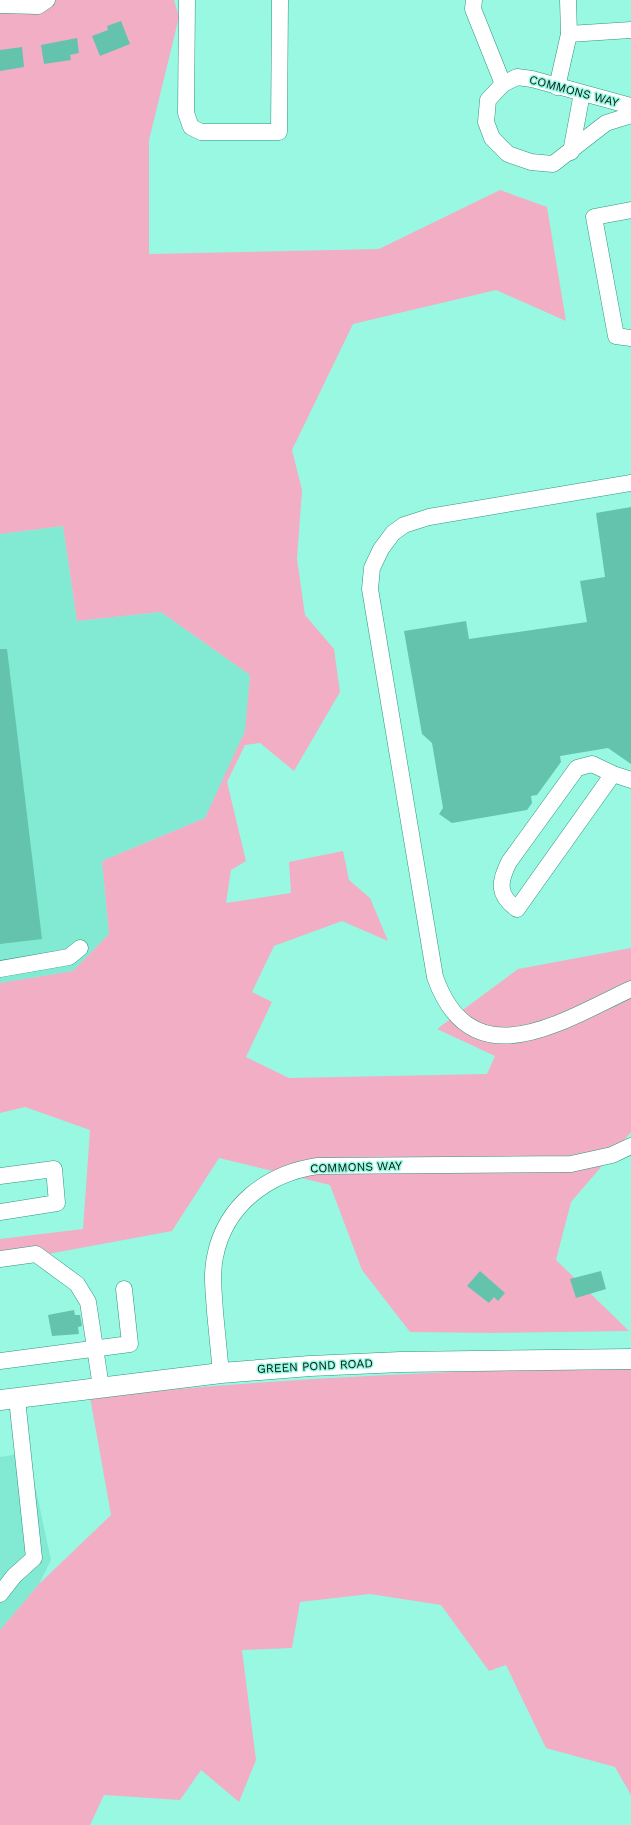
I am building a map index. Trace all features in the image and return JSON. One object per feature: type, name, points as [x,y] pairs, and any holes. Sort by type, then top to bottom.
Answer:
[{"type":"main road","name":"GREEN POND ROAD","points":[[8,1399],[221,1373],[310,1366],[401,1362],[631,1359]]},
{"type":"street","points":[[0,5],[38,6],[47,0]]},
{"type":"street","points":[[187,0],[186,113],[192,127],[201,132],[279,132],[280,0]]},
{"type":"street","points":[[474,0],[473,9],[503,84]]},
{"type":"street","points":[[557,87],[569,34],[568,0]]},
{"type":"street","points":[[569,34],[631,30]]},
{"type":"street","name":"COMMONS WAY","points":[[631,106],[532,79],[517,77],[503,84],[488,100],[486,122],[492,138],[508,154],[531,162],[553,164],[571,152],[588,136],[606,123],[631,115]]},
{"type":"street","points":[[571,152],[582,93]]},
{"type":"street","points":[[631,210],[594,218],[616,336],[631,338]]},
{"type":"street","points":[[631,483],[429,517],[404,525],[393,533],[381,549],[372,568],[370,589],[435,977],[446,1003],[456,1016],[472,1026],[496,1036],[512,1036],[538,1031],[631,989]]},
{"type":"street","points":[[613,774],[517,909],[502,893],[501,883],[503,874],[509,862],[577,768],[592,764],[613,774],[631,780]]},
{"type":"street","points":[[0,969],[69,957],[80,948]]},
{"type":"street","name":"COMMONS WAY","points":[[221,1373],[213,1281],[215,1257],[220,1239],[235,1212],[254,1191],[270,1181],[301,1169],[318,1166],[571,1164],[612,1155],[631,1146]]},
{"type":"street","points":[[0,1176],[54,1168],[57,1204],[0,1212]]},
{"type":"street","points":[[0,1259],[36,1254],[77,1284],[88,1302],[101,1387]]},
{"type":"street","points":[[0,1362],[130,1344],[124,1289]]},
{"type":"street","points":[[0,1594],[14,1576],[34,1558],[8,1399]]},
{"type":"shaded area","points":[[0,0],[174,0],[179,17],[149,140],[149,254],[379,249],[500,190],[547,207],[566,321],[496,290],[353,324],[292,450],[302,490],[297,559],[305,615],[334,649],[340,692],[294,771],[260,743],[245,745],[227,782],[246,861],[231,870],[226,903],[291,893],[289,862],[343,851],[349,880],[370,898],[388,941],[342,921],[274,946],[252,992],[272,1002],[246,1057],[289,1078],[487,1074],[495,1056],[437,1029],[518,969],[631,948],[631,1132],[571,1202],[556,1260],[629,1331],[494,1333],[410,1332],[362,1270],[330,1185],[219,1158],[172,1231],[10,1261],[0,1256],[0,1239],[83,1229],[90,1130],[25,1107],[0,1113],[0,983],[73,971],[109,934],[102,861],[205,818],[245,731],[250,675],[161,612],[77,621],[63,526],[0,534]]},
{"type":"shaded area","points":[[63,526],[77,621],[161,612],[250,675],[246,731],[205,818],[102,861],[109,934],[73,971],[0,983],[0,534]]},
{"type":"shaded area","points":[[631,1367],[631,1795],[615,1767],[546,1748],[506,1665],[489,1671],[441,1605],[370,1594],[300,1602],[292,1648],[242,1650],[256,1760],[239,1802],[201,1770],[180,1800],[104,1795],[90,1825],[0,1825],[0,1630],[39,1584],[111,1515],[90,1397],[225,1385],[360,1376],[496,1370]]},
{"type":"shaded area","points":[[28,1453],[51,1560],[39,1584],[0,1630],[0,1457]]},
{"type":"building","points":[[121,21],[130,44],[100,56],[92,36],[108,30],[107,26]]},
{"type":"building","points":[[77,38],[79,53],[70,55],[71,60],[44,64],[41,45]]},
{"type":"building","points":[[22,47],[24,67],[0,71],[0,50]]},
{"type":"building","points":[[631,507],[631,764],[608,748],[560,756],[561,762],[537,795],[531,796],[532,803],[527,810],[452,823],[439,814],[443,808],[432,743],[422,734],[404,631],[466,621],[469,639],[587,622],[580,581],[605,577],[596,513]]},
{"type":"building","points":[[0,649],[7,649],[42,939],[0,944]]},
{"type":"building","points":[[480,1271],[505,1293],[498,1301],[494,1297],[489,1303],[467,1286]]},
{"type":"building","points":[[601,1271],[606,1289],[576,1298],[570,1279]]},
{"type":"building","points":[[74,1310],[75,1315],[80,1315],[82,1326],[78,1327],[79,1334],[52,1336],[48,1315]]}]
